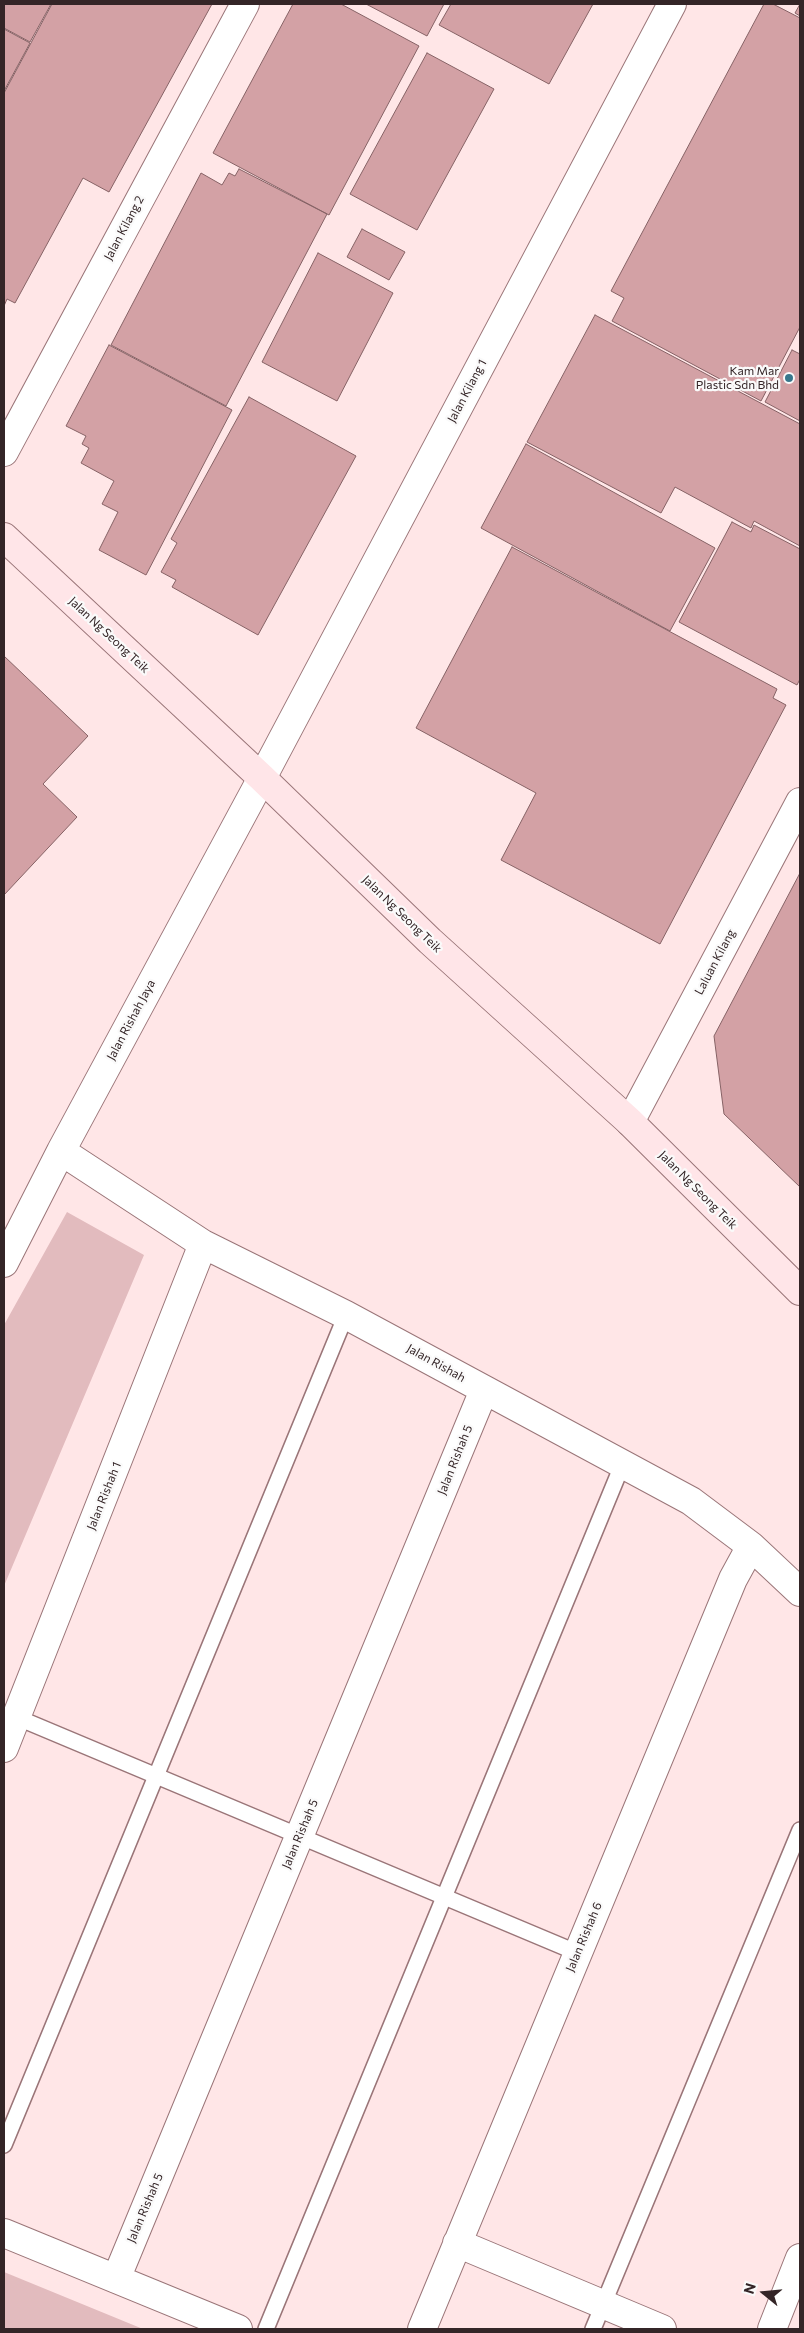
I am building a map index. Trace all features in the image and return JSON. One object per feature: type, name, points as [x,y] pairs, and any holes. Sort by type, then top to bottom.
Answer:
[{"type":"main road","name":"Jalan Ng Seong Teik","points":[[4,537],[262,778],[430,941],[630,1122],[800,1291]]},
{"type":"street","name":"Jalan Kilang 2","points":[[4,452],[245,4]]},
{"type":"street","name":"Jalan Kilang 1","points":[[262,778],[672,4]]},
{"type":"street","name":"Jalan Rishah Jaya","points":[[4,1263],[61,1150],[262,778]]},
{"type":"street","name":"Laluan Kilang","points":[[630,1122],[800,802]]},
{"type":"street","name":"Jalan Rishah","points":[[61,1150],[203,1244],[346,1315],[691,1501],[751,1546],[800,1592]]},
{"type":"street","name":"Jalan Rishah 1","points":[[4,1748],[203,1244]]},
{"type":"street","name":"Jalan Rishah 5","points":[[116,2279],[484,1390]]},
{"type":"street","name":"Jalan Rishah 6","points":[[422,2329],[734,1579],[751,1546]]},
{"type":"street","points":[[4,2233],[238,2329]]},
{"type":"street","points":[[457,2243],[662,2329]]},
{"type":"street","points":[[772,2329],[800,2258]]},
{"type":"lane","points":[[4,2144],[346,1315]]},
{"type":"lane","points":[[266,2329],[623,1463]]},
{"type":"lane","points":[[16,1717],[578,1953]]},
{"type":"lane","points":[[593,2329],[800,1830]]},
{"type":"shaded area","points":[[67,1212],[144,1255],[4,1586],[4,1325]]},
{"type":"shaded area","points":[[4,2272],[143,2329],[4,2329]]},
{"type":"building","points":[[4,4],[51,4],[30,42],[4,28]]},
{"type":"building","points":[[52,4],[212,4],[109,192],[83,178],[15,303],[7,299],[4,306],[4,93]]},
{"type":"building","points":[[293,4],[341,4],[419,46],[329,215],[213,153]]},
{"type":"building","points":[[366,4],[444,4],[427,36]]},
{"type":"building","points":[[451,4],[593,4],[549,84],[439,25]]},
{"type":"building","points":[[764,4],[773,4],[800,18],[800,327],[761,401],[612,321],[624,298],[611,291]]},
{"type":"building","points":[[800,4],[800,16],[795,13]]},
{"type":"building","points":[[4,29],[30,43],[4,91]]},
{"type":"building","points":[[427,53],[494,89],[417,230],[350,194]]},
{"type":"building","points":[[239,169],[327,214],[226,406],[111,345],[201,173],[222,185],[229,173],[235,176]]},
{"type":"building","points":[[362,229],[405,252],[389,280],[347,257]]},
{"type":"building","points":[[318,253],[393,293],[337,401],[262,362]]},
{"type":"building","points":[[595,315],[800,424],[800,546],[754,521],[751,528],[675,487],[661,513],[527,442]]},
{"type":"building","points":[[109,345],[232,410],[146,575],[99,550],[118,512],[102,504],[114,481],[81,463],[89,448],[82,444],[86,436],[66,426]]},
{"type":"building","name":"Kam Mar Plastic Sdn Bhd","points":[[792,350],[800,354],[800,421],[765,402]]},
{"type":"building","points":[[249,397],[356,456],[258,635],[172,587],[176,580],[161,572],[177,543],[171,539]]},
{"type":"building","points":[[526,444],[715,548],[670,631],[481,528]]},
{"type":"building","points":[[732,522],[751,532],[754,525],[800,549],[800,679],[797,685],[679,622]]},
{"type":"building","points":[[512,547],[777,689],[773,698],[786,705],[660,944],[501,860],[536,793],[416,728]]},
{"type":"building","points":[[4,656],[88,736],[43,784],[77,817],[4,895]]},
{"type":"building","points":[[800,873],[800,1187],[724,1114],[714,1036]]},
{"type":"place","name":"Kam Mar Plastic Sdn Bhd","points":[[789,378]]}]
